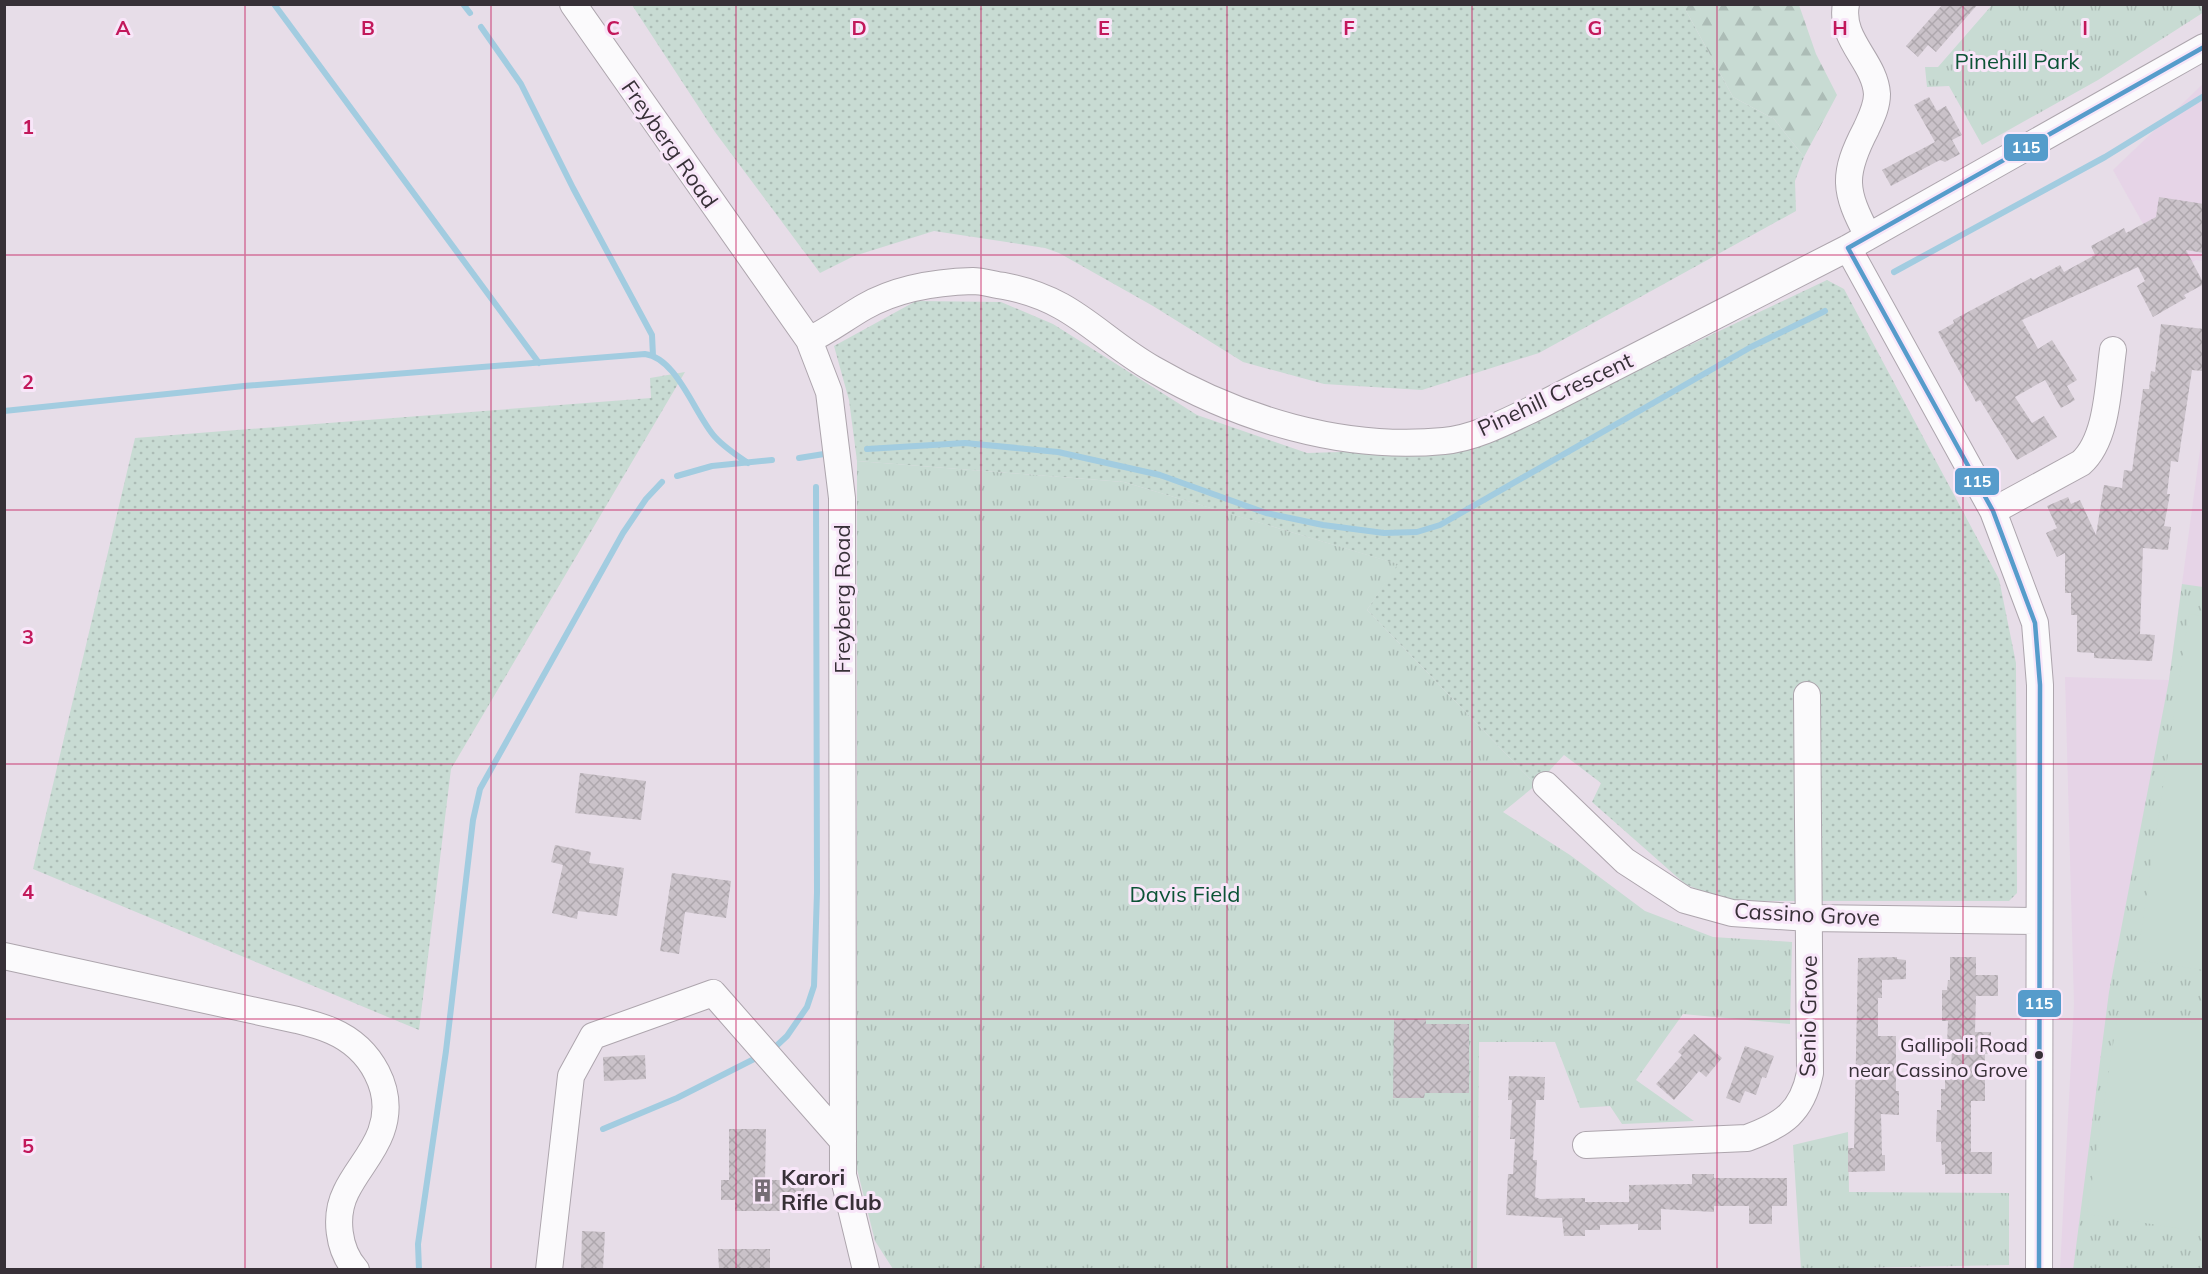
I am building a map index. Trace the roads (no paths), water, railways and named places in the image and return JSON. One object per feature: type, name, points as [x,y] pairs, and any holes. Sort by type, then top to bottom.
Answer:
[{"type":"street","name":"Freyberg Road","points":[[573,4],[809,340],[829,392],[842,498],[843,1175],[866,1269]]},
{"type":"street","points":[[1846,4],[1845,19],[1849,34],[1876,89],[1873,113],[1851,159],[1847,179],[1858,242],[1993,511],[2034,623],[2040,685],[2039,1269]]},
{"type":"street","name":"Pinehill Crescent","points":[[809,340],[866,306],[912,287],[975,281],[1033,292],[1084,318],[1151,369],[1228,408],[1329,436],[1384,442],[1446,441],[1501,424],[1858,242],[2204,47]]},
{"type":"street","points":[[1993,511],[2081,463],[2089,456],[2100,435],[2113,350]]},
{"type":"street","name":"Senio Grove","points":[[1586,1145],[1747,1138],[1772,1129],[1792,1113],[1806,1094],[1810,1073],[1807,695]]},
{"type":"street","name":"Cassino Grove","points":[[1546,784],[1625,861],[1685,900],[1732,913],[1809,918],[2039,921]]},
{"type":"street","points":[[4,956],[297,1020],[333,1031],[358,1048],[381,1076],[387,1104],[381,1132],[345,1193],[339,1225],[341,1245],[348,1261],[356,1269]]},
{"type":"street","points":[[549,1269],[571,1076],[593,1036],[713,993],[843,1141]]},
{"type":"waterway","points":[[274,4],[539,363]]},
{"type":"waterway","points":[[463,4],[470,13]]},
{"type":"waterway","points":[[481,27],[521,84],[573,188],[652,335],[653,356]]},
{"type":"waterway","points":[[1894,272],[2105,157],[2204,96]]},
{"type":"waterway","points":[[867,449],[965,443],[1058,452],[1160,475],[1266,513],[1323,525],[1384,533],[1417,532],[1440,525],[1751,347],[1825,311]]},
{"type":"waterway","points":[[4,411],[244,386],[645,354],[667,366],[676,376],[715,437],[726,448],[748,463]]},
{"type":"waterway","points":[[799,458],[824,454]]},
{"type":"waterway","points":[[677,476],[712,466],[772,460]]},
{"type":"waterway","points":[[419,1270],[418,1244],[446,1051],[473,820],[480,789],[623,533],[646,499],[662,482]]},
{"type":"waterway","points":[[772,1050],[787,1036],[807,1007],[814,986],[817,892],[816,487]]},
{"type":"waterway","points":[[603,1129],[677,1098],[760,1056]]},
{"type":"place","name":"Gallipoli Road near Cassino Grove","points":[[2039,1055]]},
{"type":"place","name":"Karori Rifle Club","points":[[763,1190]]},
{"type":"park label","name":"Pinehill Park","points":[[2017,61]]},
{"type":"park label","name":"Davis Field","points":[[1185,894]]}]
